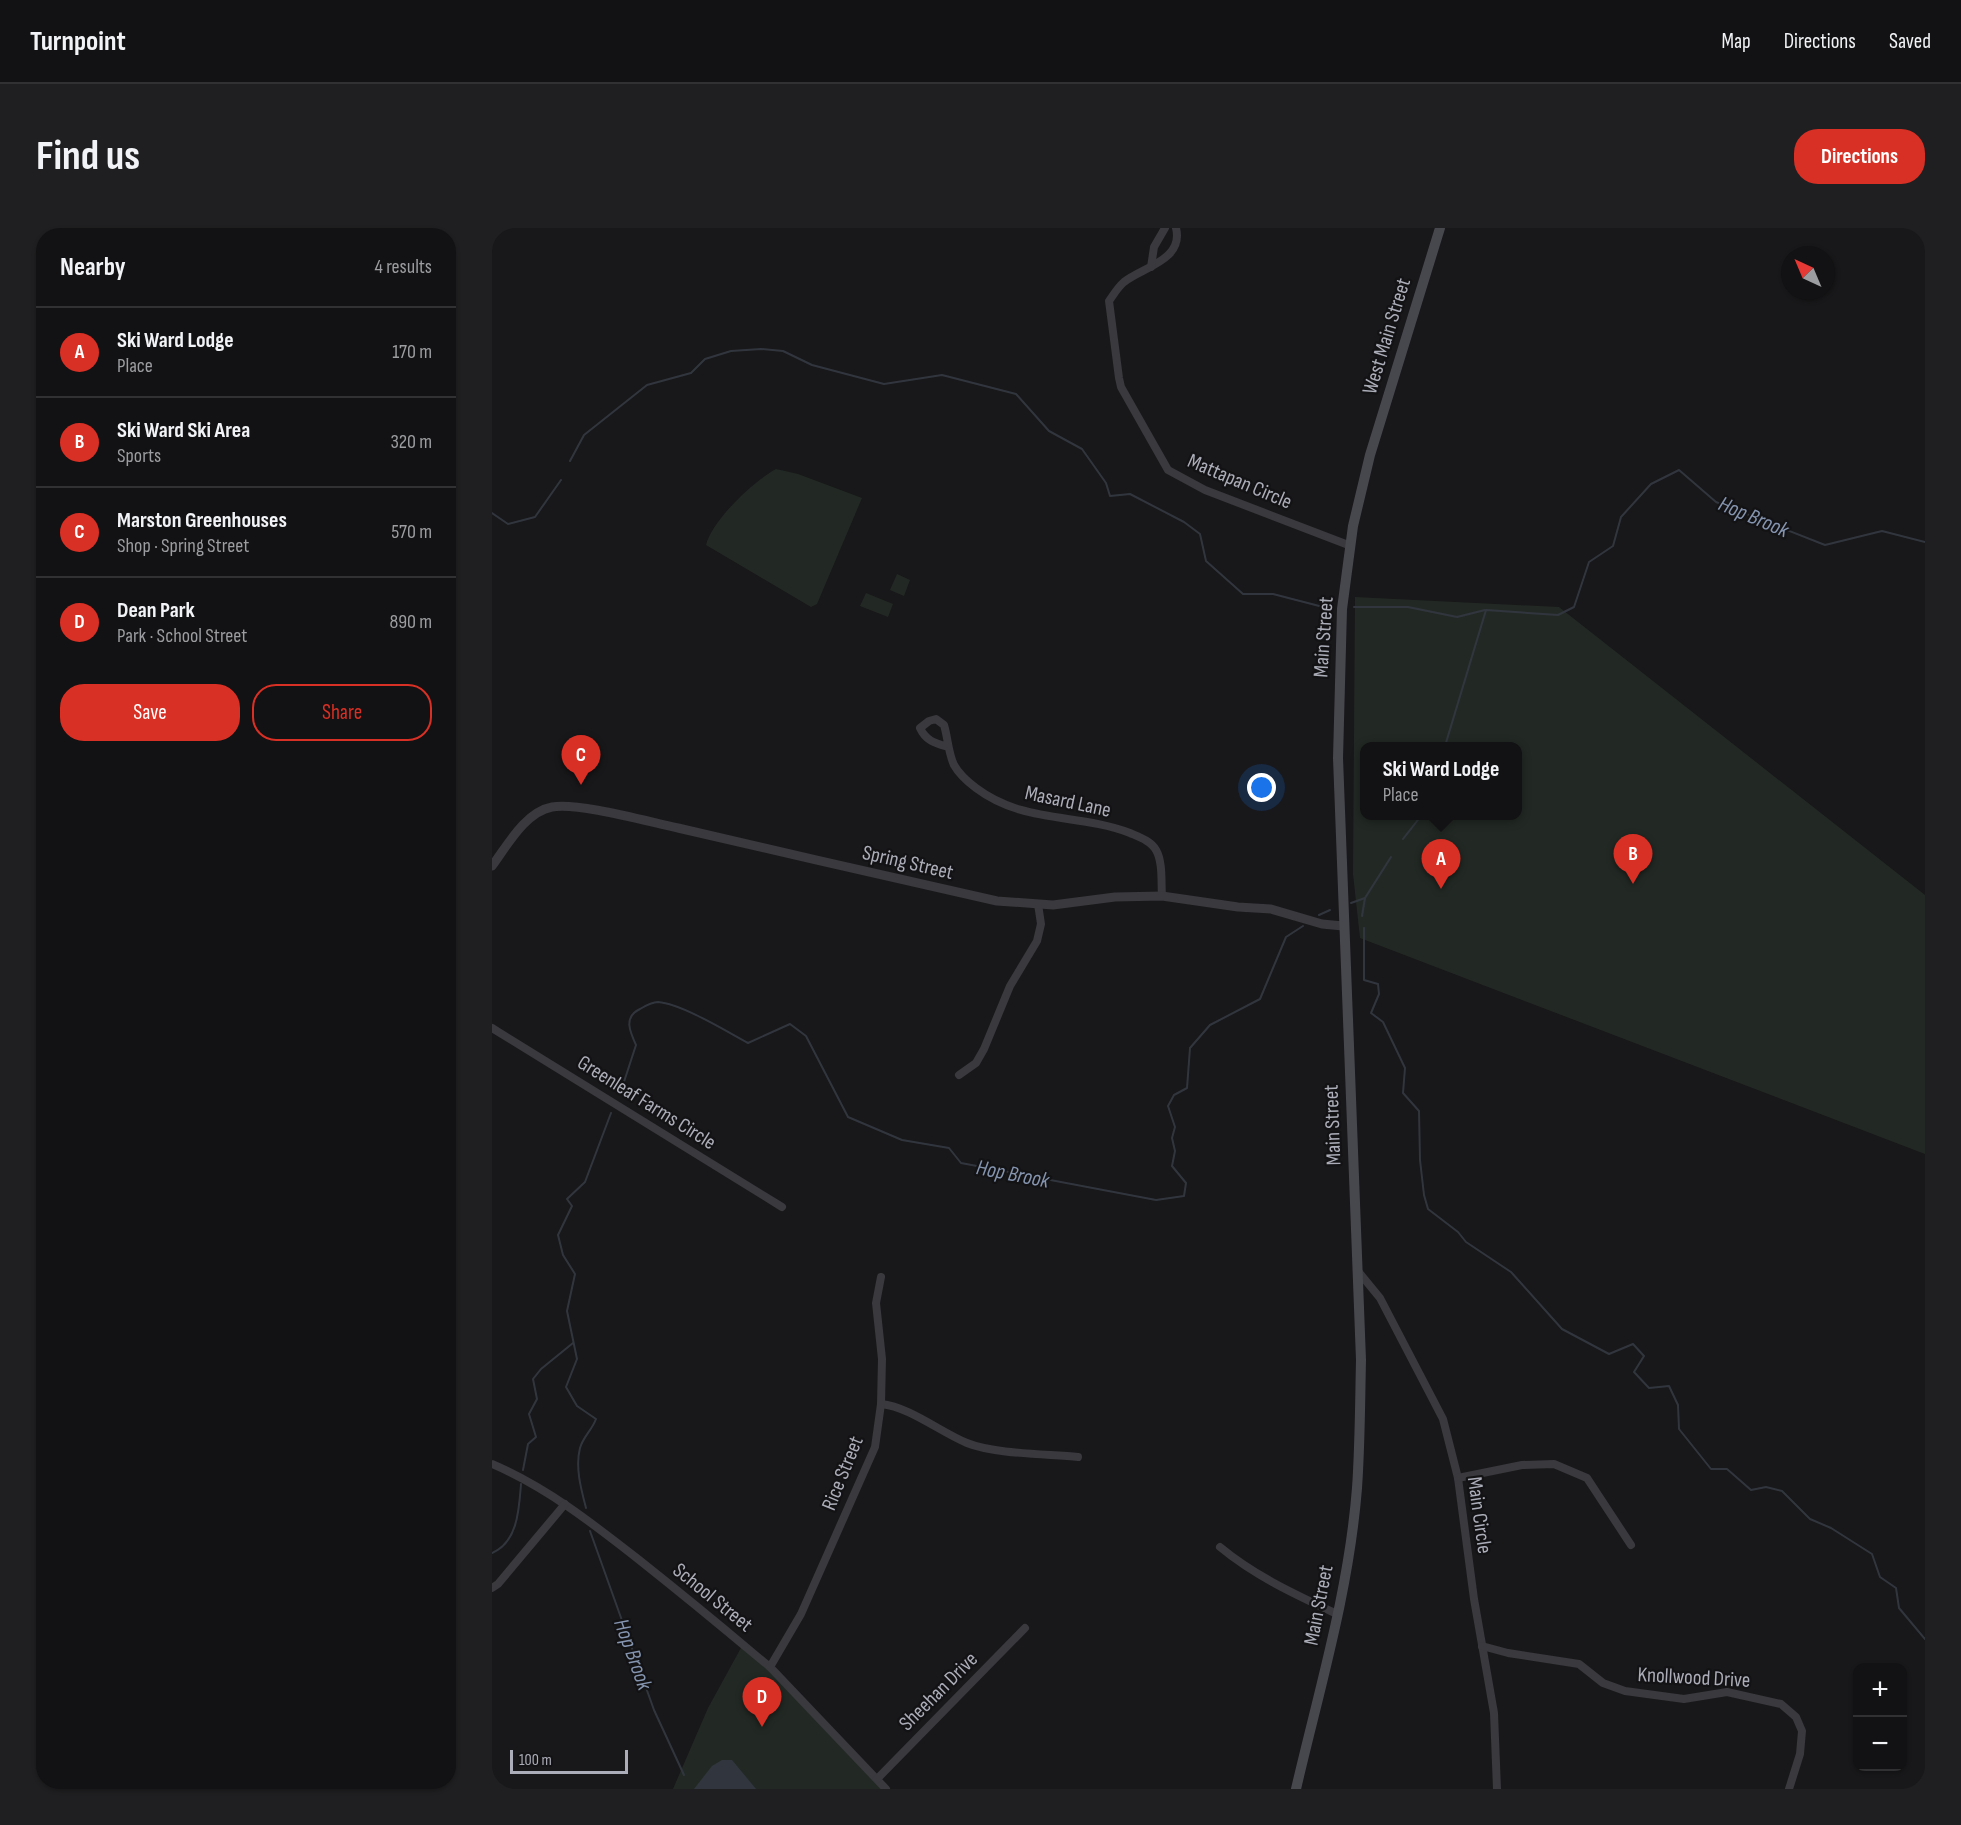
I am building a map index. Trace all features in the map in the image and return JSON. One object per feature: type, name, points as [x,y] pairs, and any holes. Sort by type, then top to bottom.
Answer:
[{"type":"main road","name":"West Main Street","points":[[1370,456],[1440,228]]},
{"type":"main road","name":"Main Street","points":[[1296,1789],[1321,1692],[1337,1614],[1357,1488],[1361,1411],[1338,758],[1342,609],[1351,546],[1370,456]]},
{"type":"street","points":[[1151,267],[1154,247],[1165,228]]},
{"type":"street","name":"Mattapan Circle","points":[[1176,228],[1177,238],[1170,254],[1164,260],[1125,282],[1110,301],[1122,387],[1168,470],[1205,490],[1351,546]]},
{"type":"street","name":"Masard Lane","points":[[948,747],[955,766],[968,782],[992,800],[1022,811],[1089,822],[1123,831],[1151,843],[1160,859],[1162,896]]},
{"type":"street","name":"Spring Street","points":[[492,866],[527,822],[546,809],[562,806],[646,821],[997,901],[1053,905],[1115,897],[1162,896],[1238,907],[1271,909],[1322,924],[1343,926]]},
{"type":"street","points":[[960,1075],[975,1063],[984,1049],[1010,986],[1037,941],[1041,924],[1038,904]]},
{"type":"street","name":"Greenleaf Farms Circle","points":[[492,1028],[782,1207]]},
{"type":"street","name":"Main Circle","points":[[1357,1269],[1380,1298],[1443,1419],[1458,1478],[1494,1713],[1497,1789]]},
{"type":"street","name":"Rice Street","points":[[770,1667],[801,1614],[871,1459],[878,1436],[882,1359],[876,1303],[881,1277]]},
{"type":"street","points":[[881,1404],[896,1407],[961,1440],[978,1446],[1078,1457]]},
{"type":"street","name":"School Street","points":[[492,1464],[519,1476],[565,1504],[682,1594],[770,1667],[886,1789]]},
{"type":"street","points":[[1458,1478],[1522,1465],[1554,1464],[1587,1478],[1631,1545]]},
{"type":"street","points":[[492,1588],[498,1584],[565,1504]]},
{"type":"street","points":[[1220,1547],[1265,1580],[1337,1614]]},
{"type":"street","name":"Sheehan Drive","points":[[877,1779],[1025,1628]]},
{"type":"street","name":"Knollwood Drive","points":[[1482,1646],[1508,1653],[1579,1664],[1603,1683],[1625,1691],[1684,1699],[1727,1692],[1782,1704],[1797,1716],[1802,1731],[1800,1754],[1789,1789]]},
{"type":"shaded area","points":[[776,469],[798,474],[862,498],[817,604],[811,607],[706,545],[716,524],[735,502]]},
{"type":"shaded area","points":[[897,574],[910,580],[904,596],[890,590]]},
{"type":"shaded area","points":[[866,593],[893,604],[888,617],[860,606]]},
{"type":"shaded area","points":[[1355,597],[1559,607],[1925,895],[1925,1154],[1360,938],[1353,874]]},
{"type":"shaded area","points":[[742,1646],[767,1667],[884,1789],[673,1789],[708,1708]]},
{"type":"shaded area","points":[[722,1760],[732,1760],[756,1789],[694,1789],[712,1766]]},
{"type":"waterway","points":[[570,461],[584,435],[647,385],[691,373],[705,359],[731,351],[761,349],[783,351],[812,365],[884,384],[942,375],[1016,394],[1049,431],[1082,449],[1106,483],[1110,496],[1130,494],[1184,522],[1200,534],[1206,561],[1243,594],[1273,594],[1327,608]]},
{"type":"waterway","name":"Hop Brook","points":[[1446,742],[1486,610],[1558,615],[1574,607],[1589,562],[1613,546],[1621,517],[1651,484],[1679,470],[1716,502],[1825,545],[1882,531],[1925,542]]},
{"type":"waterway","points":[[492,513],[508,524],[535,517],[561,480]]},
{"type":"waterway","points":[[1354,607],[1408,607],[1457,617],[1485,610]]},
{"type":"waterway","name":"Hop Brook","points":[[1403,839],[1418,820]]},
{"type":"waterway","name":"Hop Brook","points":[[1351,903],[1365,898],[1391,857]]},
{"type":"waterway","points":[[1362,916],[1365,898]]},
{"type":"waterway","name":"Hop Brook","points":[[1319,915],[1330,910]]},
{"type":"waterway","name":"Hop Brook","points":[[621,1091],[636,1045],[629,1025],[631,1016],[649,1004],[658,1002],[679,1008],[748,1043],[790,1024],[806,1036],[848,1117],[902,1140],[949,1148],[961,1163],[1156,1200],[1184,1196],[1186,1183],[1172,1166],[1175,1151],[1172,1138],[1175,1127],[1168,1106],[1174,1095],[1187,1088],[1190,1048],[1210,1025],[1260,999],[1286,937],[1303,926]]},
{"type":"waterway","points":[[1364,928],[1364,980],[1378,984],[1379,994],[1371,1013],[1383,1022],[1405,1068],[1403,1093],[1419,1111],[1420,1160],[1428,1209],[1458,1232],[1466,1242],[1511,1272],[1562,1329],[1609,1354],[1633,1344],[1644,1356],[1634,1372],[1649,1388],[1669,1386],[1678,1405],[1679,1429],[1711,1469],[1727,1469],[1751,1490],[1766,1487],[1782,1491],[1810,1519],[1831,1528],[1872,1554],[1880,1577],[1896,1588],[1899,1608],[1925,1639]]},
{"type":"waterway","name":"Hop Brook","points":[[586,1508],[578,1463],[581,1444],[596,1419],[577,1406],[566,1387],[577,1359],[567,1311],[575,1274],[563,1255],[558,1235],[572,1206],[567,1199],[585,1182],[611,1113]]},
{"type":"waterway","points":[[523,1470],[528,1444],[536,1437],[529,1414],[537,1399],[533,1379],[541,1369],[573,1343]]},
{"type":"waterway","points":[[492,1553],[507,1541],[516,1524],[521,1484]]},
{"type":"waterway","name":"Hop Brook","points":[[590,1531],[654,1710],[684,1775]]},
{"type":"place","name":"Marston Greenhouses","points":[[581,785]]},
{"type":"place","name":"Ski Ward Ski Area","points":[[1633,884]]},
{"type":"place","name":"Ski Ward Lodge","points":[[1441,889]]},
{"type":"place","name":"Dean Park","points":[[762,1727]]}]
